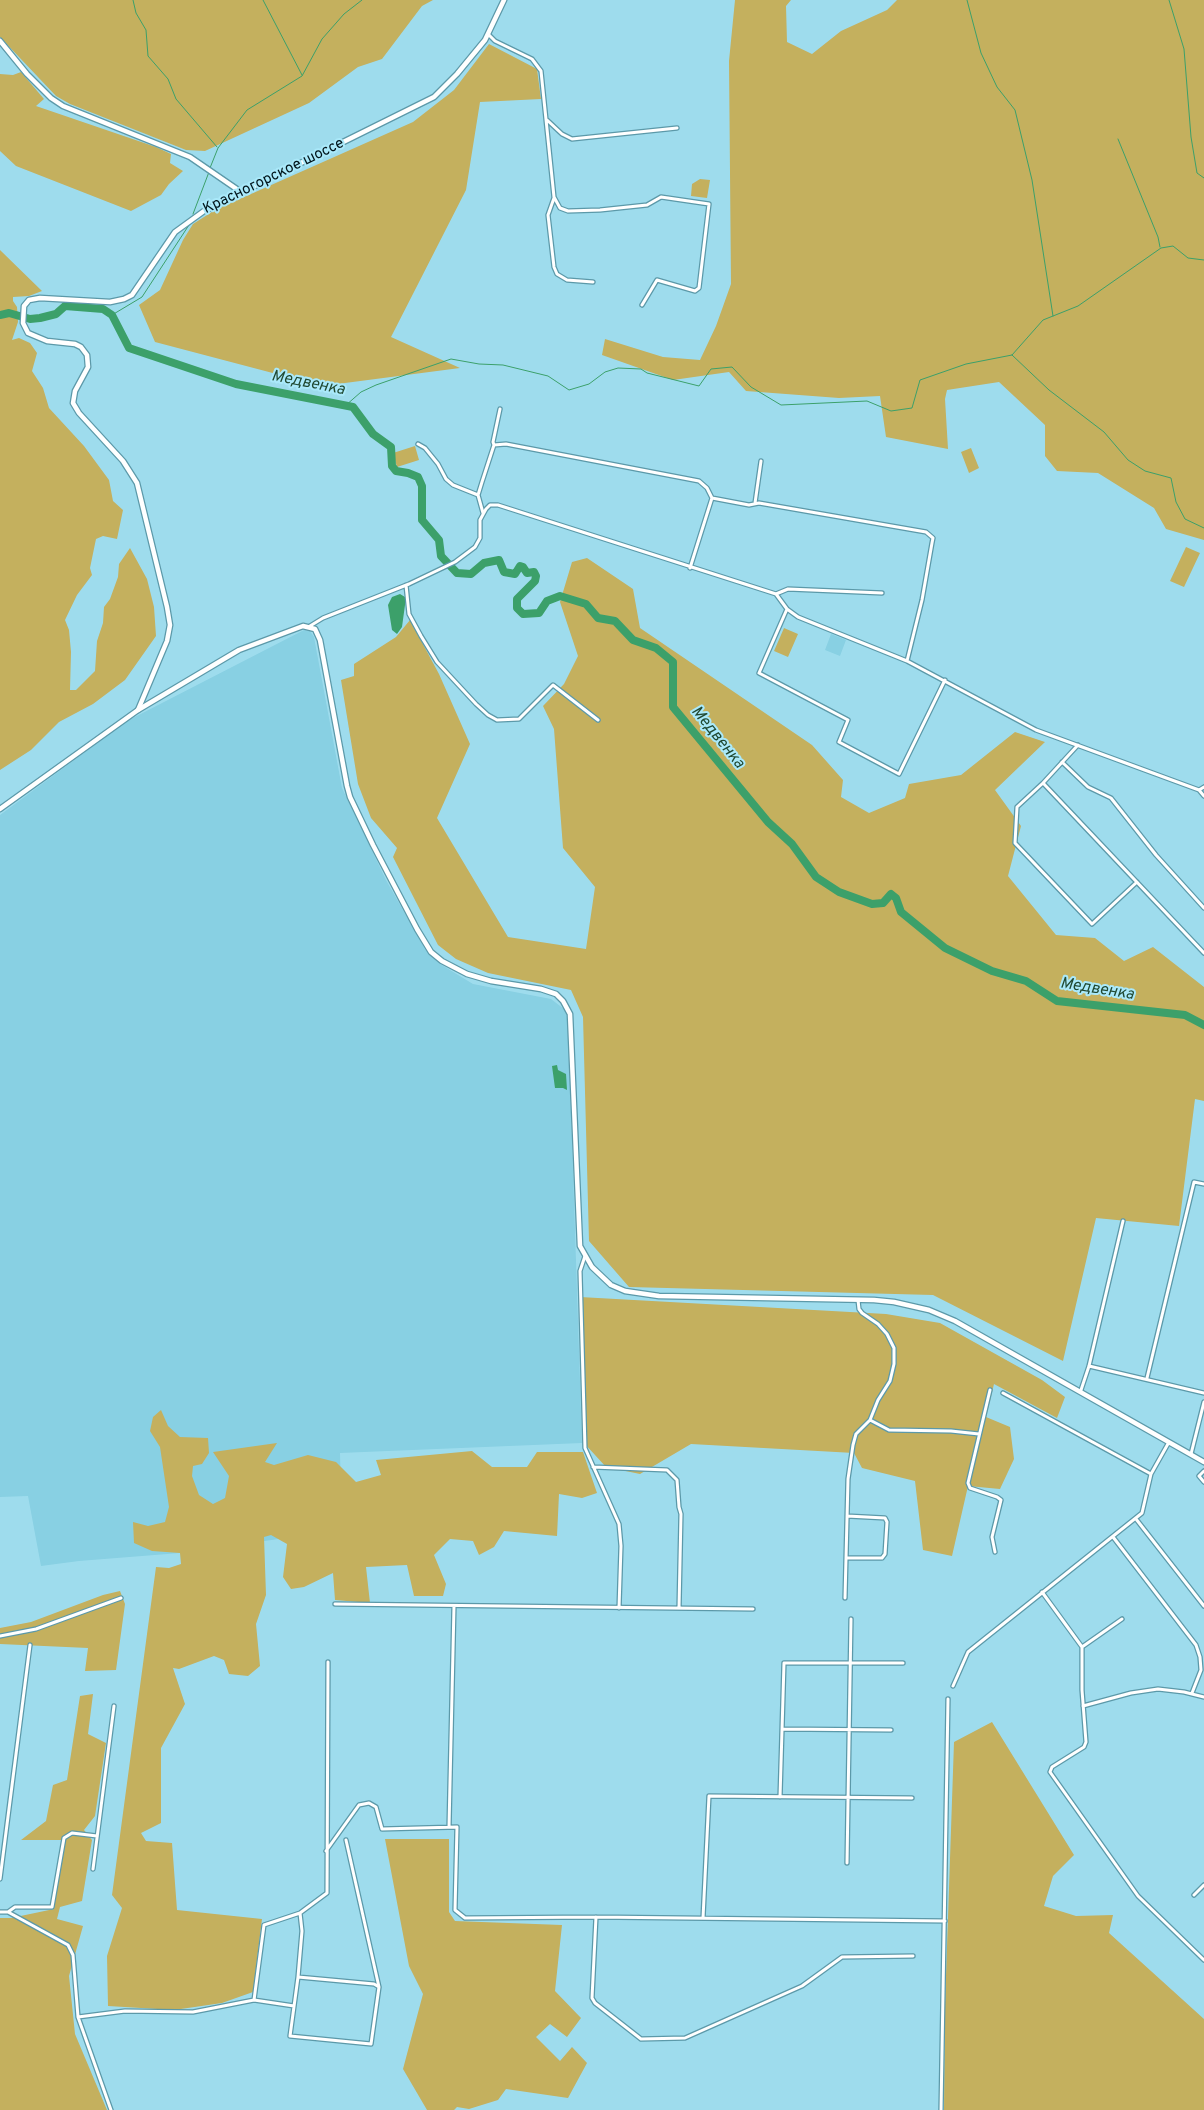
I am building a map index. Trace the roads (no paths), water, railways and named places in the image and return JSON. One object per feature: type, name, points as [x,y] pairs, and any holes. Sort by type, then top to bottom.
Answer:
[{"type":"street","name":"Красногорское шоссе","points":[[138,710],[167,641],[170,625],[168,607],[141,492],[132,472],[79,413],[73,403],[75,391],[86,374],[88,366],[85,351],[75,344],[47,341],[33,336],[24,328],[22,310],[29,300],[40,298],[100,302],[124,299],[132,295],[140,286],[175,232],[204,211],[434,97],[457,74],[489,35],[504,0]]},
{"type":"street","points":[[489,35],[495,41],[532,59],[541,71],[554,198],[548,215],[554,267],[557,274],[567,280],[593,282]]},
{"type":"street","points":[[0,41],[27,74],[51,98],[63,106],[190,158],[241,192]]},
{"type":"street","points":[[547,119],[562,134],[572,139],[677,128]]},
{"type":"street","points":[[554,198],[560,208],[568,211],[646,205],[661,197],[709,204],[699,288],[695,291],[658,280],[642,305]]},
{"type":"street","points":[[484,514],[478,496],[494,445],[500,409]]},
{"type":"street","points":[[418,444],[425,448],[438,464],[446,479],[453,485],[478,496]]},
{"type":"street","points":[[494,445],[506,444],[699,481],[708,488],[712,498],[690,568]]},
{"type":"street","points":[[755,504],[761,461]]},
{"type":"street","points":[[712,498],[926,532],[933,538],[922,600],[907,662]]},
{"type":"street","points":[[0,809],[138,710],[239,650],[303,626],[310,626],[322,618],[406,585],[455,562],[476,545],[480,538],[480,520],[490,506],[498,505],[776,594],[788,609],[809,622],[907,662],[945,680],[1036,730],[1199,790],[1204,796]]},
{"type":"street","points":[[406,585],[409,614],[437,662],[488,715],[497,720],[519,719],[553,685],[598,720]]},
{"type":"street","points":[[776,594],[788,589],[882,593]]},
{"type":"street","points":[[788,609],[759,673],[848,720],[839,742],[899,774],[945,680]]},
{"type":"street","points":[[310,626],[318,633],[350,797],[373,846],[431,952],[442,961],[467,974],[491,981],[541,989],[556,994],[563,1001],[570,1014],[579,1236],[584,1256],[601,1277],[611,1285],[626,1292],[660,1296],[858,1300],[908,1305],[955,1321],[1080,1390],[1204,1462]]},
{"type":"street","points":[[1078,745],[1017,807],[1015,843],[1092,924],[1137,882]]},
{"type":"street","points":[[1062,762],[1088,788],[1111,798],[1156,855],[1204,908]]},
{"type":"street","points":[[1043,782],[1204,953]]},
{"type":"street","points":[[1199,790],[1204,787]]},
{"type":"street","points":[[1147,1378],[1194,1182],[1204,1184]]},
{"type":"street","points":[[1080,1390],[1089,1366],[1123,1221]]},
{"type":"street","points":[[584,1256],[580,1271],[585,1448],[619,1524],[621,1546],[619,1608]]},
{"type":"street","points":[[845,1598],[848,1480],[853,1445],[856,1434],[870,1420],[878,1400],[890,1381],[894,1364],[894,1348],[887,1334],[859,1309],[858,1300]]},
{"type":"street","points":[[1089,1366],[1147,1378],[1204,1393]]},
{"type":"street","points":[[990,1390],[968,1483],[970,1488],[1001,1500],[992,1537],[995,1552]]},
{"type":"street","points":[[1003,1393],[1151,1474]]},
{"type":"street","points":[[1191,1454],[1204,1402]]},
{"type":"street","points":[[870,1420],[888,1430],[979,1434]]},
{"type":"street","points":[[953,1686],[968,1652],[1142,1513],[1151,1474],[1170,1442]]},
{"type":"street","points":[[594,1467],[667,1470],[677,1480],[679,1508],[682,1514],[680,1608]]},
{"type":"street","points":[[1204,1471],[1199,1476],[1204,1482]]},
{"type":"street","points":[[846,1558],[882,1558],[885,1554],[888,1522],[885,1518],[847,1516]]},
{"type":"street","points":[[1136,1519],[1204,1606]]},
{"type":"street","points":[[1113,1537],[1196,1645],[1200,1657],[1201,1670],[1192,1693]]},
{"type":"street","points":[[1042,1592],[1082,1647],[1086,1742],[1084,1746],[1052,1767],[1050,1772],[1138,1896],[1204,1960]]},
{"type":"street","points":[[0,1636],[36,1630],[121,1598]]},
{"type":"street","points":[[335,1604],[754,1608]]},
{"type":"street","points":[[449,1828],[454,1606]]},
{"type":"street","points":[[847,1863],[851,1619]]},
{"type":"street","points":[[1082,1647],[1122,1619]]},
{"type":"street","points":[[0,1879],[30,1645]]},
{"type":"street","points":[[254,2000],[264,1925],[300,1913],[327,1893],[328,1662]]},
{"type":"street","points":[[780,1797],[784,1663],[903,1663]]},
{"type":"street","points":[[1083,1706],[1145,1690],[1171,1690],[1192,1693],[1204,1698]]},
{"type":"street","points":[[941,2110],[948,1699]]},
{"type":"street","points":[[93,1869],[114,1706]]},
{"type":"street","points":[[782,1729],[891,1730]]},
{"type":"street","points":[[703,1918],[709,1796],[912,1798]]},
{"type":"street","points":[[326,1851],[359,1806],[369,1803],[376,1807],[382,1829],[457,1827],[455,1910],[465,1918],[596,1917],[945,1921]]},
{"type":"street","points":[[8,1912],[15,1907],[52,1906],[64,1838],[72,1833],[97,1836]]},
{"type":"street","points":[[300,1913],[302,1931],[290,2036],[371,2044],[379,1988],[346,1840]]},
{"type":"street","points":[[1194,1895],[1204,1885]]},
{"type":"street","points":[[0,1912],[8,1912],[68,1945],[73,1955],[78,2017],[111,2110]]},
{"type":"street","points":[[596,1917],[592,1998],[595,2003],[641,2039],[686,2038],[802,1986],[842,1957],[913,1956]]},
{"type":"street","points":[[298,1977],[374,1984],[379,1988]]},
{"type":"street","points":[[78,2017],[125,2011],[193,2012],[254,2000],[294,2006]]},
{"type":"waterway","points":[[133,0],[136,13],[146,30],[148,56],[168,79],[176,99],[217,147]]},
{"type":"waterway","points":[[263,0],[302,75]]},
{"type":"waterway","points":[[210,168],[218,148],[247,110],[302,76],[322,39],[344,14],[362,0]]},
{"type":"waterway","points":[[967,0],[981,53],[997,87],[1015,110],[1032,180],[1053,316]]},
{"type":"waterway","points":[[1169,0],[1184,49],[1191,137],[1197,173],[1204,178]]},
{"type":"waterway","points":[[1118,139],[1158,237],[1160,247]]},
{"type":"waterway","points":[[193,214],[209,172]]},
{"type":"waterway","points":[[112,315],[142,297],[189,225]]},
{"type":"waterway","points":[[345,406],[361,392],[376,385],[451,359],[479,364],[503,365],[548,376],[569,390],[589,384],[605,372],[618,368],[641,369],[647,373],[699,386],[711,369],[732,367],[751,387],[781,405],[867,401],[891,411],[912,408],[920,380],[966,364],[1012,355],[1043,320],[1078,306],[1161,248],[1173,246],[1188,258],[1204,260]]},
{"type":"waterway","name":"Медвенка","points":[[0,315],[9,313],[30,319],[56,314],[65,306],[103,309],[112,315],[129,348],[236,384],[353,407],[373,434],[391,447],[392,466],[396,471],[418,477],[422,486],[422,520],[439,540],[441,556],[457,573],[471,574],[484,563],[499,560],[504,572],[515,574],[520,566],[523,567],[527,573],[534,572],[536,576],[535,581],[517,599],[517,608],[523,614],[539,613],[547,601],[560,596],[586,604],[598,618],[615,621],[633,640],[656,648],[673,662],[673,707],[768,822],[792,844],[816,877],[839,892],[872,904],[883,903],[891,894],[896,898],[901,912],[945,948],[992,971],[1026,981],[1057,1001],[1185,1015],[1204,1025]]},
{"type":"waterway","points":[[1012,355],[1049,390],[1104,432],[1128,460],[1145,471],[1171,478],[1176,502],[1185,519],[1204,528]]}]
